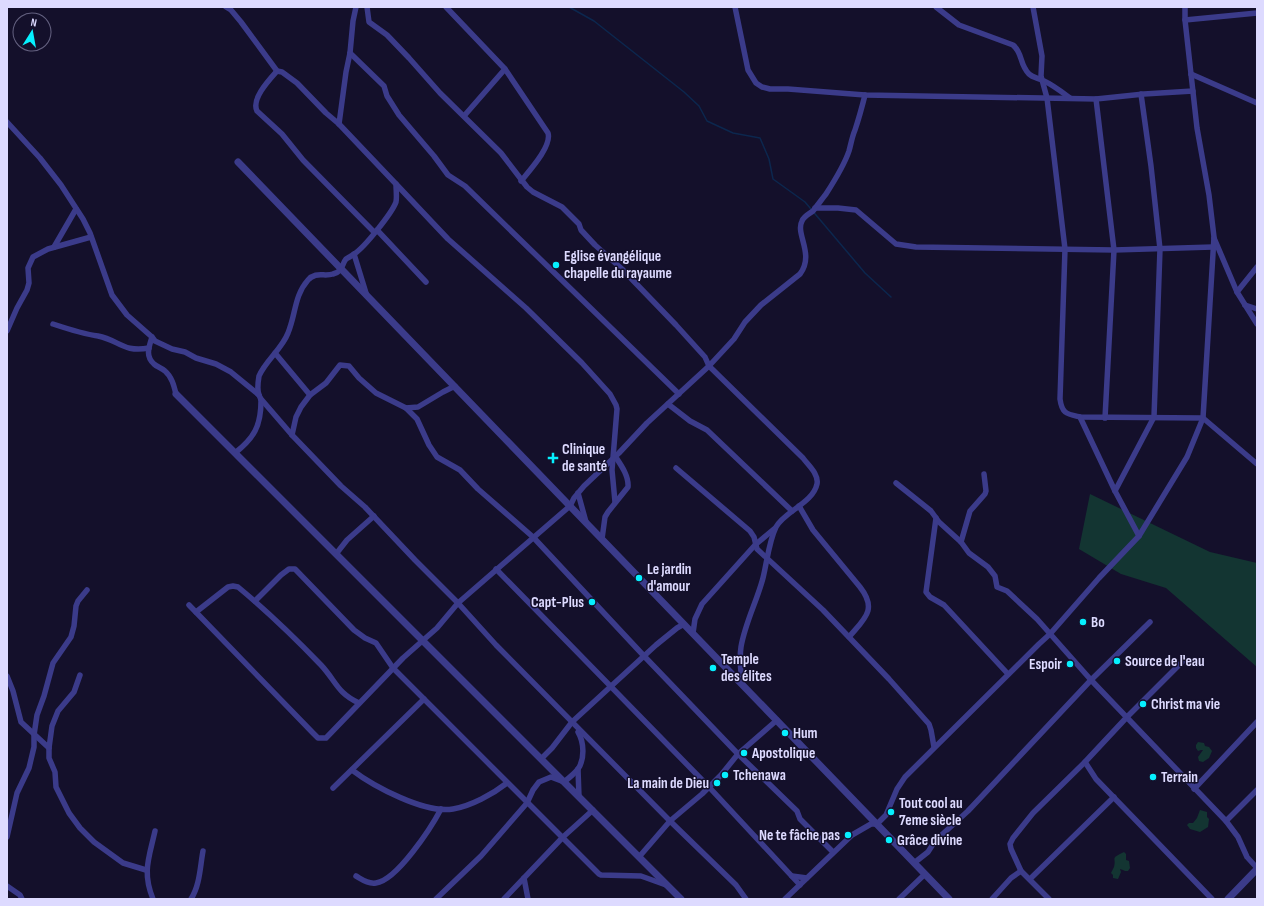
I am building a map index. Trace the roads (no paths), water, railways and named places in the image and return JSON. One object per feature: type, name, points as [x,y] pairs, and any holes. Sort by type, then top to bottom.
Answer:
[{"type":"street","points":[[226,7],[241,22],[277,71],[282,72],[297,83],[326,113],[339,124],[448,239],[526,308],[610,394],[617,409],[612,470],[615,502]]},
{"type":"street","points":[[339,124],[356,7]]},
{"type":"street","points":[[367,7],[369,22],[387,35],[437,89],[501,153],[515,170],[521,181],[532,192],[562,207],[579,224],[581,230],[595,245],[622,269],[705,357],[709,366],[803,458],[814,473],[817,479],[817,485],[809,496],[799,506],[784,516],[776,527],[755,545],[702,604],[695,619],[693,633]]},
{"type":"street","points":[[446,7],[505,69],[548,132],[549,138],[546,147],[521,181]]},
{"type":"street","points":[[735,7],[748,70],[756,83],[762,87],[770,89],[865,95],[1070,99],[1096,99],[1141,94],[1194,91]]},
{"type":"street","points":[[936,7],[959,25],[1013,45],[1018,49],[1024,68],[1031,76],[1043,80],[1058,89],[1070,99]]},
{"type":"street","points":[[1033,7],[1042,56],[1041,76],[1047,98],[1065,249],[1061,407],[1068,414],[1080,417],[1203,418],[1257,464]]},
{"type":"street","points":[[785,899],[852,835],[870,824],[877,824],[886,815],[897,789],[905,777],[1050,634],[1099,578],[1139,536],[1188,457],[1203,418],[1214,238],[1209,195],[1197,128],[1185,8]]},
{"type":"street","points":[[1185,20],[1257,13]]},
{"type":"street","points":[[350,53],[384,86],[387,96],[399,115],[448,175],[465,186],[679,394]]},
{"type":"street","points":[[464,116],[505,69]]},
{"type":"street","points":[[277,71],[268,80],[256,100],[255,107],[257,111],[282,134],[303,160],[426,282]]},
{"type":"street","points":[[1191,74],[1257,103]]},
{"type":"street","points":[[1115,491],[1154,417],[1160,249],[1141,94]]},
{"type":"street","points":[[189,605],[318,738],[326,738],[329,736],[393,668],[437,628],[458,603],[570,506],[578,493],[647,423],[709,366],[734,339],[745,322],[761,305],[800,274],[805,268],[806,261],[805,246],[800,228],[801,222],[815,208],[838,174],[849,152],[865,95]]},
{"type":"street","points":[[1096,99],[1114,250],[1104,418]]},
{"type":"street","points":[[7,122],[51,171],[83,218],[112,295],[126,314],[155,340],[172,349],[185,352],[196,358],[216,364],[231,372],[260,397],[292,434],[341,486],[374,516],[458,603],[496,645],[670,821],[736,885],[746,899]]},
{"type":"street","points":[[238,162],[949,899]]},
{"type":"street","points":[[235,453],[251,439],[259,423],[259,376],[283,344],[288,334],[297,297],[309,278],[317,274],[333,274],[342,269],[346,259],[354,254],[376,231],[396,202],[396,184]]},
{"type":"street","points":[[815,208],[856,210],[890,240],[896,244],[903,245],[969,249],[1114,250],[1213,247]]},
{"type":"street","points":[[54,247],[76,209]]},
{"type":"street","points":[[7,331],[27,290],[29,283],[30,263],[33,257],[54,247],[91,237]]},
{"type":"street","points":[[1214,238],[1237,292],[1257,324]]},
{"type":"street","points":[[354,254],[367,295]]},
{"type":"street","points":[[1237,292],[1257,267]]},
{"type":"street","points":[[1245,305],[1257,309]]},
{"type":"street","points":[[53,324],[92,336],[99,336],[129,349],[149,348]]},
{"type":"street","points":[[152,337],[148,356],[150,360],[169,376],[173,382],[176,394],[681,899]]},
{"type":"street","points":[[275,353],[310,395]]},
{"type":"street","points":[[292,434],[298,413],[310,395],[326,383],[340,365],[346,364],[354,370],[359,378],[376,392],[406,408],[417,419],[429,445],[437,457],[460,470],[478,489],[533,537],[738,754],[792,805],[797,811],[800,819],[833,852]]},
{"type":"street","points":[[406,408],[418,407],[455,386]]},
{"type":"street","points":[[668,404],[690,421],[706,430],[792,511]]},
{"type":"street","points":[[1080,417],[1115,491],[1139,536]]},
{"type":"street","points":[[602,539],[605,517],[628,487],[628,482],[614,457]]},
{"type":"street","points":[[676,468],[750,531],[754,537],[757,549],[767,560],[823,610],[889,679],[929,724],[934,747]]},
{"type":"street","points":[[961,542],[967,516],[985,494],[984,474]]},
{"type":"street","points":[[896,483],[932,511],[939,522],[961,542],[973,556],[994,573],[998,587],[1007,591],[1037,619],[1091,680],[1226,821],[1238,838],[1247,857],[1257,868],[1228,899]]},
{"type":"street","points":[[578,493],[586,522]]},
{"type":"street","points":[[799,506],[813,530],[865,593],[869,601],[869,610],[866,617],[849,637]]},
{"type":"street","points":[[336,554],[347,540],[374,516]]},
{"type":"street","points":[[936,518],[926,592],[930,597],[944,605],[1008,674]]},
{"type":"street","points":[[742,684],[741,649],[746,628],[762,582],[772,537],[776,527]]},
{"type":"street","points":[[255,601],[281,575],[289,569],[295,568],[354,630],[365,638],[376,643],[393,668],[599,874],[641,876],[668,886]]},
{"type":"street","points":[[496,569],[709,787],[800,885]]},
{"type":"street","points":[[196,612],[228,587],[238,587],[255,601],[322,666],[344,695],[359,703]]},
{"type":"street","points":[[7,837],[17,793],[29,768],[34,747],[37,715],[53,664],[70,637],[74,626],[76,606],[87,590]]},
{"type":"street","points":[[914,862],[928,852],[935,841],[968,811],[1091,680],[1150,622]]},
{"type":"street","points":[[541,759],[610,687],[670,633],[684,624]]},
{"type":"street","points":[[1049,899],[1021,871],[1011,849],[1010,844],[1013,838],[1033,813],[1185,659]]},
{"type":"street","points":[[80,675],[74,692],[58,711],[52,726],[49,758],[55,772],[56,787],[69,813],[80,828],[94,842],[123,863],[146,870]]},
{"type":"street","points":[[7,676],[13,691],[21,722],[49,748]]},
{"type":"street","points":[[333,788],[424,699]]},
{"type":"street","points":[[639,857],[670,821],[709,787],[738,754],[777,720]]},
{"type":"street","points":[[1194,789],[1257,722]]},
{"type":"street","points":[[574,724],[582,738],[582,757],[578,769],[579,797]]},
{"type":"street","points":[[1085,762],[1096,779],[1212,899]]},
{"type":"street","points":[[564,782],[578,769]]},
{"type":"street","points":[[352,770],[365,780],[399,798],[441,809],[452,809],[478,802],[508,783]]},
{"type":"street","points":[[436,899],[481,856],[527,803],[533,790],[539,782],[551,777],[564,782]]},
{"type":"street","points":[[1226,821],[1257,790]]},
{"type":"street","points":[[1030,879],[1114,797]]},
{"type":"street","points":[[356,876],[366,882],[376,883],[388,878],[428,833],[441,809]]},
{"type":"street","points":[[504,899],[563,837],[593,810]]},
{"type":"street","points":[[154,899],[150,891],[146,870],[155,831]]},
{"type":"street","points":[[191,899],[197,886],[203,851]]},
{"type":"street","points":[[641,876],[653,871]]},
{"type":"street","points":[[992,899],[1011,878],[1021,871]]},
{"type":"street","points":[[899,899],[925,874]]},
{"type":"street","points":[[792,876],[807,878]]},
{"type":"street","points":[[524,878],[528,899]]},
{"type":"street","points":[[7,886],[20,895],[22,899]]},
{"type":"waterway","points":[[569,7],[594,21],[684,92],[699,106],[707,121],[733,133],[760,138],[769,159],[773,179],[805,202],[865,273],[891,297]]},
{"type":"place","name":"Eglise évangélique chapelle du rayaume","points":[[556,265]]},
{"type":"place","name":"Clinique de santé","points":[[553,458]]},
{"type":"place","name":"Le jardin d'amour","points":[[639,578]]},
{"type":"place","name":"Capt-Plus","points":[[592,602]]},
{"type":"place","name":"Bo","points":[[1083,622]]},
{"type":"place","name":"Source de l'eau","points":[[1117,661]]},
{"type":"place","name":"Espoir","points":[[1070,664]]},
{"type":"place","name":"Temple des élites","points":[[713,668]]},
{"type":"place","name":"Christ ma vie","points":[[1143,704]]},
{"type":"place","name":"Hum","points":[[785,733]]},
{"type":"place","name":"Apostolique","points":[[744,753]]},
{"type":"place","name":"Tchenawa","points":[[725,775]]},
{"type":"place","name":"Terrain","points":[[1153,777]]},
{"type":"place","name":"La main de Dieu","points":[[717,783]]},
{"type":"place","name":"Tout cool au 7eme siècle","points":[[891,812]]},
{"type":"place","name":"Ne te fâche pas","points":[[848,835]]},
{"type":"place","name":"Grâce divine","points":[[889,840]]}]
